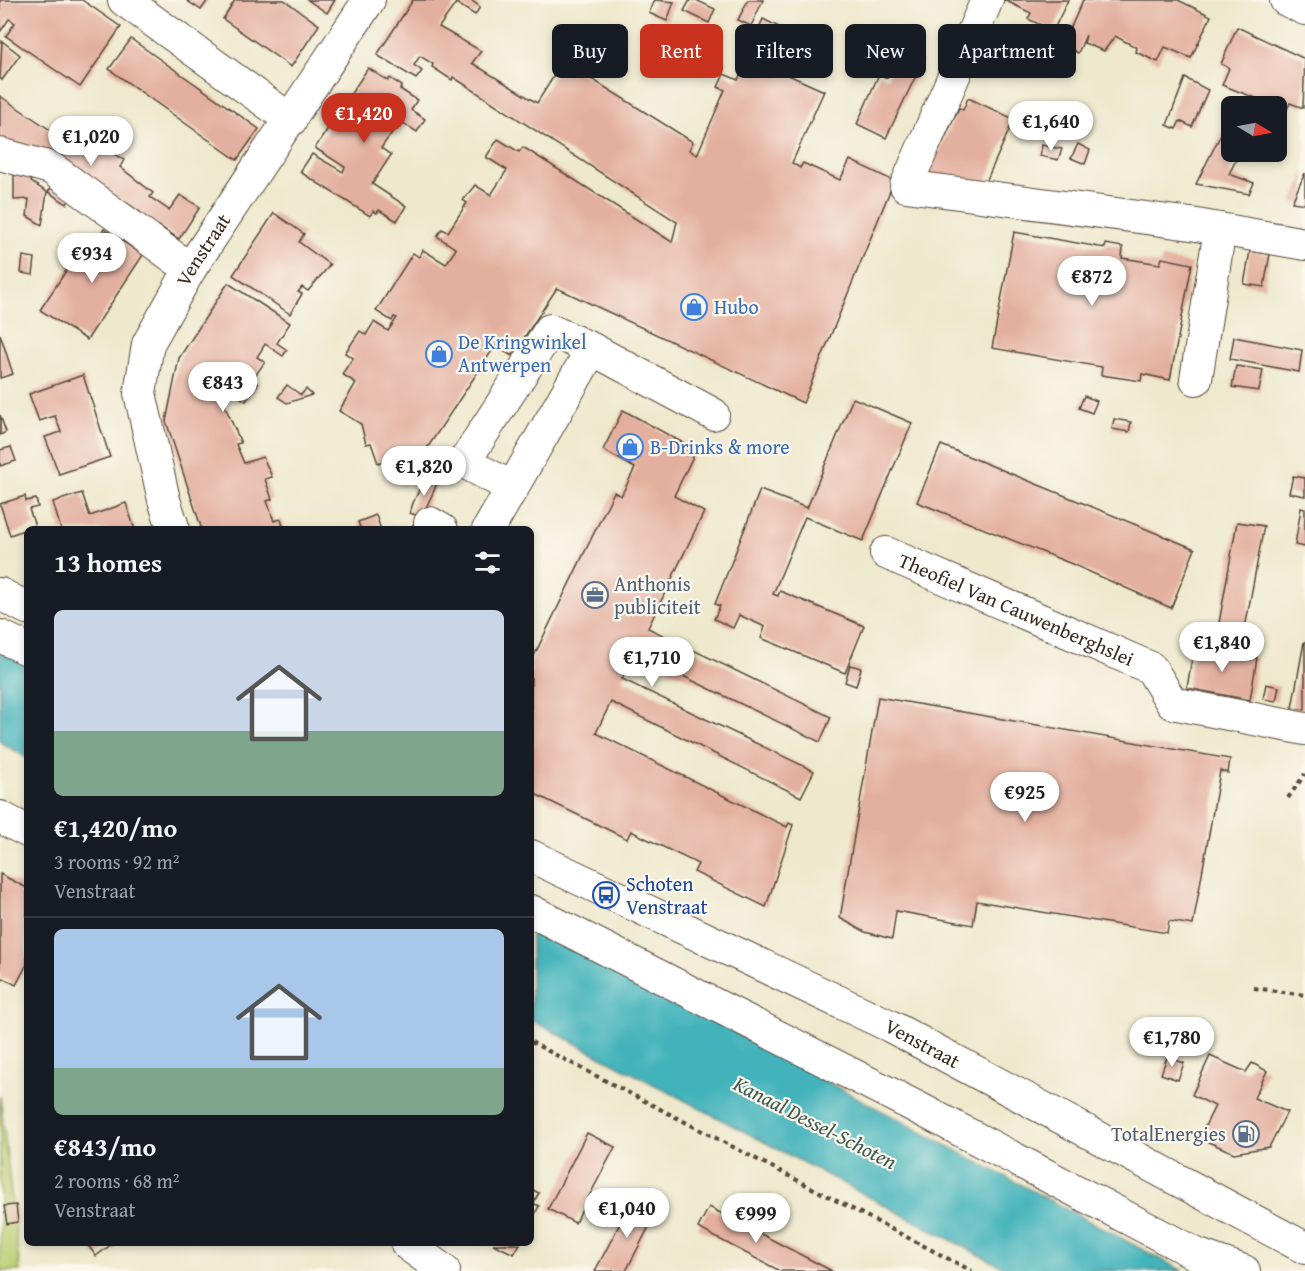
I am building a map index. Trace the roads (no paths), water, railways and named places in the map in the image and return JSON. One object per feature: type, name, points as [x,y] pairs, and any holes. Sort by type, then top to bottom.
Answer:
[{"type":"street","points":[[123,0],[291,120]]},
{"type":"street","name":"Venstraat","points":[[173,526],[164,500],[140,393],[148,344],[190,269],[369,0]]},
{"type":"street","points":[[987,0],[906,186],[1220,229],[1305,244]]},
{"type":"street","points":[[1286,0],[1305,9]]},
{"type":"street","points":[[0,154],[51,168],[190,269]]},
{"type":"street","points":[[1196,380],[1220,229]]},
{"type":"street","points":[[513,488],[464,462],[550,330],[592,349],[713,414]]},
{"type":"street","points":[[490,526],[592,349]]},
{"type":"street","name":"Theofiel Van Cauwenberghslei","points":[[885,552],[1151,668],[1173,703],[1305,729]]},
{"type":"street","points":[[0,594],[24,606]]},
{"type":"street","points":[[0,636],[24,648]]},
{"type":"street","points":[[0,817],[24,829]]},
{"type":"street","name":"Venstraat","points":[[534,857],[890,1026],[1305,1248]]},
{"type":"street","points":[[534,913],[920,1109],[1196,1254],[1244,1271]]},
{"type":"street","points":[[410,1246],[444,1271]]},
{"type":"water","points":[[0,644],[24,656],[24,756],[0,742]]},
{"type":"water","name":"Kanaal Dessel-Schoten","points":[[534,926],[1183,1271],[1010,1271],[534,1022]]},
{"type":"place","name":"Hubo","points":[[694,307]]},
{"type":"place","name":"De Kringwinkel Antwerpen","points":[[439,354]]},
{"type":"place","name":"B-Drinks & more","points":[[630,447]]},
{"type":"place","name":"Anthonis publiciteit","points":[[595,595]]},
{"type":"place","name":"Schoten Venstraat","points":[[606,895]]},
{"type":"place","name":"TotalEnergies","points":[[1246,1134]]}]
